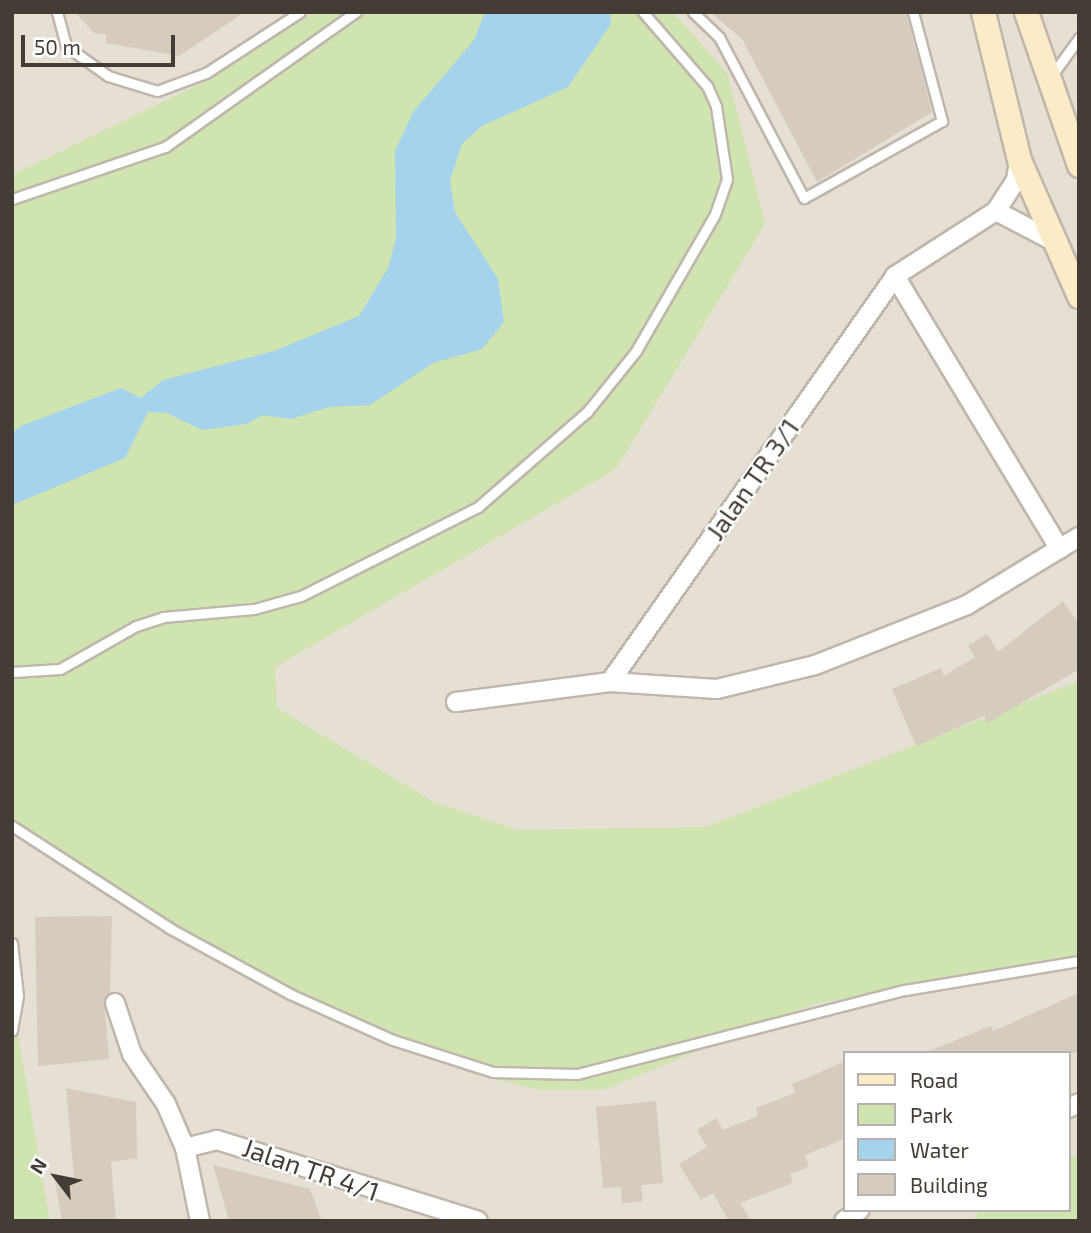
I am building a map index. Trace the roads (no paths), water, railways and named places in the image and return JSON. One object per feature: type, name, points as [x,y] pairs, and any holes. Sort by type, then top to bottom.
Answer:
[{"type":"main road","points":[[983,12],[1019,160],[1079,296]]},
{"type":"main road","points":[[1026,12],[1051,77],[1079,165]]},
{"type":"street","points":[[1019,160],[1016,180],[996,211],[1055,243]]},
{"type":"street","name":"Jalan TR 3/1","points":[[610,682],[895,276],[996,211]]},
{"type":"street","points":[[895,276],[1060,548]]},
{"type":"street","points":[[456,702],[610,682],[717,689],[815,665],[967,605],[1079,537]]},
{"type":"street","points":[[115,1003],[132,1054],[166,1104],[185,1149],[200,1221]]},
{"type":"street","name":"Jalan TR 4/1","points":[[185,1149],[203,1141],[232,1142],[331,1178],[478,1221]]},
{"type":"lane","points":[[57,12],[66,46],[108,75],[157,91],[206,73],[300,12]]},
{"type":"lane","points":[[12,199],[165,148],[356,12]]},
{"type":"lane","points":[[12,672],[60,669],[136,626],[163,617],[254,609],[301,596],[478,507],[587,412],[636,351],[715,214],[727,179],[716,106],[707,86],[643,12]]},
{"type":"lane","points":[[693,12],[719,37],[804,198],[943,121],[914,12]]},
{"type":"lane","points":[[1051,77],[1079,38]]},
{"type":"lane","points":[[12,826],[171,929],[290,994],[393,1040],[494,1072],[577,1074],[905,990],[1079,961]]},
{"type":"lane","points":[[12,943],[18,996],[12,1030]]},
{"type":"water","points":[[485,12],[610,12],[611,24],[568,87],[482,126],[462,144],[450,181],[455,212],[498,279],[504,322],[482,349],[433,363],[370,405],[329,407],[291,419],[263,415],[246,424],[202,430],[167,413],[148,412],[125,458],[12,505],[12,433],[21,426],[121,388],[141,398],[163,380],[274,351],[359,316],[388,268],[396,239],[395,151],[413,112],[474,40]]}]
